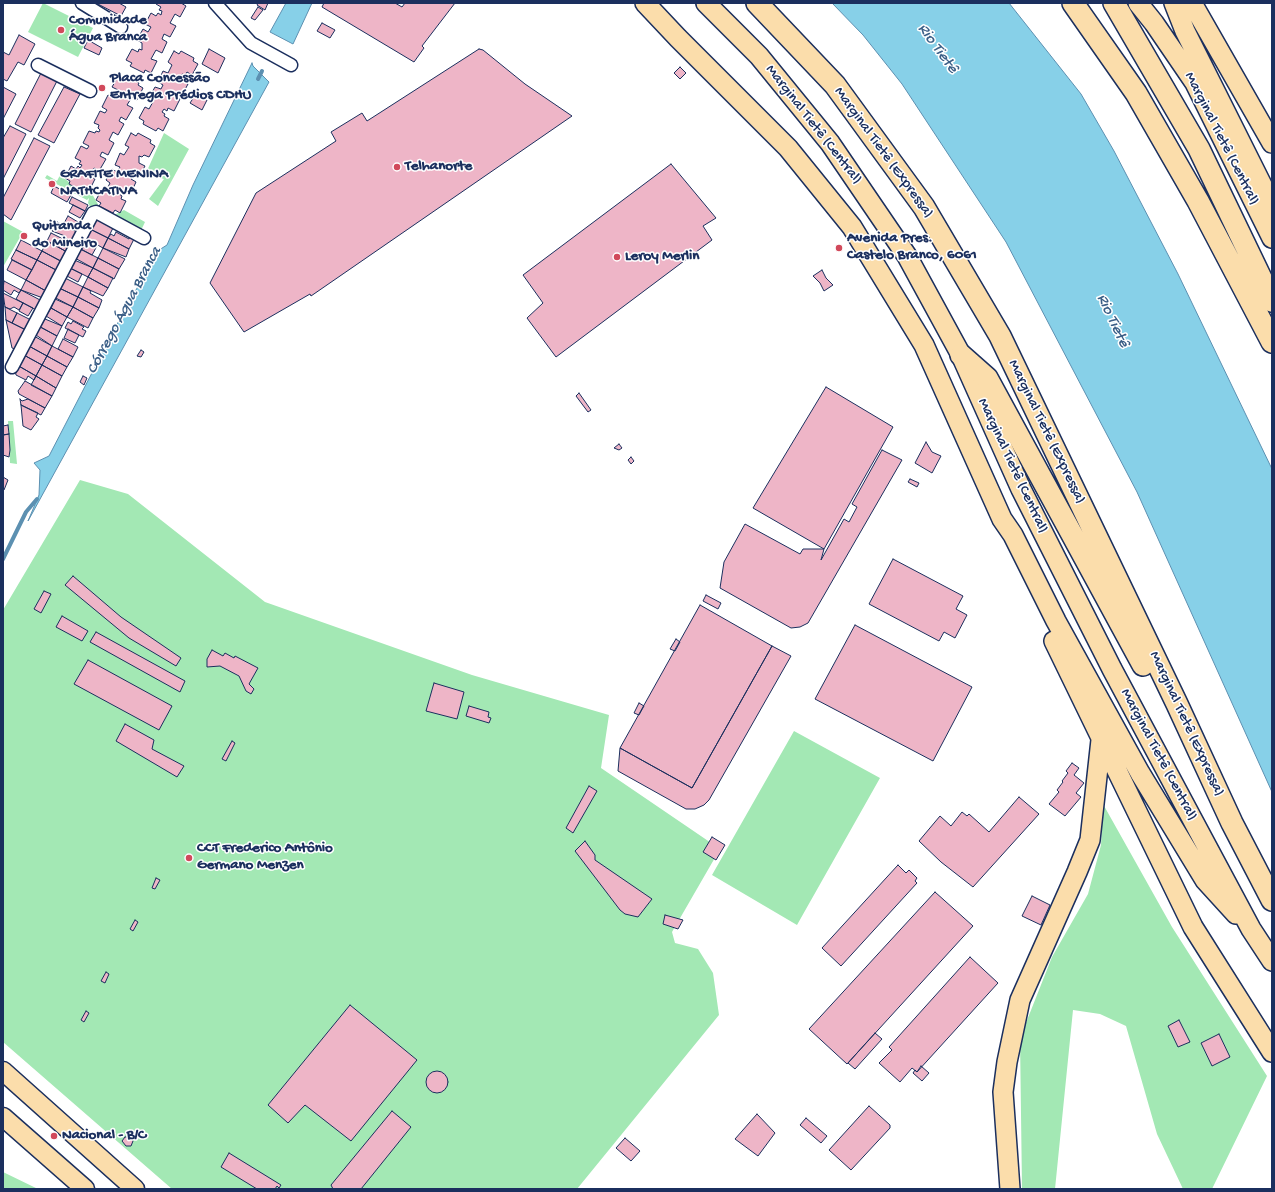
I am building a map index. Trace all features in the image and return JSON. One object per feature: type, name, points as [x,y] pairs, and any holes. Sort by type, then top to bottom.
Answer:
[{"type":"highway","points":[[645,3],[788,148],[852,227],[924,345],[1002,519],[1013,535],[1060,628],[1179,839],[1205,880],[1218,896],[1251,929]]},
{"type":"highway","name":"Marginal Tietê (Central)","points":[[706,3],[759,56],[830,143],[907,256],[961,355],[1021,489],[1112,669],[1251,929],[1272,960]]},
{"type":"highway","name":"Marginal Tietê (Expressa)","points":[[757,3],[835,85],[924,207],[1000,336],[1177,704],[1232,823],[1272,900]]},
{"type":"highway","points":[[1073,3],[1136,93],[1198,201],[1272,342]]},
{"type":"highway","points":[[1114,3],[1198,149],[1272,301]]},
{"type":"highway","name":"Marginal Tietê (Central)","points":[[1138,3],[1154,23],[1195,82],[1272,238]]},
{"type":"highway","points":[[1174,3],[1185,31],[1272,205]]},
{"type":"highway","points":[[1192,3],[1272,143]]},
{"type":"highway","points":[[961,355],[987,378],[1147,673],[1177,704]]},
{"type":"highway","points":[[1002,519],[1006,538],[1012,552],[1101,740],[1193,927],[1272,1052]]},
{"type":"highway","points":[[1010,1189],[1003,1092],[1007,1062],[1020,1000],[1090,840],[1101,740]]},
{"type":"main road","points":[[3,1071],[133,1188]]},
{"type":"main road","points":[[3,1117],[85,1189]]},
{"type":"street","points":[[82,3],[121,27]]},
{"type":"street","points":[[215,3],[251,43],[291,65]]},
{"type":"street","points":[[38,65],[90,91]]},
{"type":"street","points":[[12,367],[93,213],[96,212],[144,238]]},
{"type":"green space","name":"Comunidade Água Branca","points":[[43,3],[93,28],[78,57],[28,32]]},
{"type":"green space","points":[[164,133],[189,149],[158,206],[149,199],[164,179],[146,173]]},
{"type":"green space","points":[[47,175],[57,181],[60,175],[69,182],[69,184],[87,192],[91,192],[100,208],[114,215],[124,210],[145,222],[137,239],[115,230],[104,221],[93,211],[88,203],[89,198],[87,200],[45,178]]},
{"type":"green space","points":[[3,221],[23,232],[3,267]]},
{"type":"green space","points":[[8,421],[13,421],[17,464],[10,463]]},
{"type":"green space","points":[[80,480],[128,494],[265,602],[472,675],[609,715],[601,768],[720,849],[672,932],[675,943],[698,949],[713,973],[719,1015],[577,1189],[172,1189],[3,1042],[3,610]]},
{"type":"green space","points":[[794,731],[880,778],[797,925],[712,875]]},
{"type":"green space","points":[[1103,804],[1172,927],[1267,1076],[1212,1189],[1183,1189],[1157,1134],[1126,1026],[1100,1014],[1073,1010],[1055,1189],[1022,1189],[1020,1038],[1052,957],[1088,894],[1101,845]]},
{"type":"green space","points":[[3,1172],[38,1189],[3,1189]]},
{"type":"water","points":[[286,3],[312,3],[293,44],[270,32]]},
{"type":"water","name":"Rio Tietê","points":[[832,3],[1009,3],[1081,94],[1114,151],[1178,274],[1272,469],[1272,792],[1137,492],[1006,242],[902,84],[863,35]]},
{"type":"water","points":[[252,63],[253,66],[269,82],[28,521],[39,495],[40,470],[34,463],[49,456],[125,309],[159,250],[167,245],[193,185]]},
{"type":"building","points":[[96,3],[119,3],[126,7],[121,16]]},
{"type":"building","points":[[156,3],[181,3],[186,6],[180,17],[175,14],[170,23],[176,26],[170,37],[164,34],[162,39],[167,42],[162,53],[156,50],[151,59],[157,61],[151,73],[145,70],[144,73],[130,66],[132,63],[126,60],[132,49],[138,52],[139,49],[142,50],[142,43],[137,40],[143,29],[148,32],[151,27],[145,24],[151,13],[156,16],[158,13],[161,15],[162,11],[159,10],[161,7]]},
{"type":"building","points":[[258,3],[268,3],[265,10],[257,5]]},
{"type":"building","points":[[324,3],[395,3],[402,7],[405,3],[455,3],[422,46],[424,48],[414,62],[322,7]]},
{"type":"building","points":[[258,7],[263,10],[255,20],[251,18]]},
{"type":"building","points":[[322,23],[335,30],[330,38],[317,31]]},
{"type":"building","points":[[19,35],[35,44],[24,65],[18,62],[7,81],[3,79],[3,52],[9,55]]},
{"type":"building","points":[[88,40],[102,48],[99,55],[84,48]]},
{"type":"building","points":[[209,49],[225,58],[218,73],[202,64]]},
{"type":"building","name":"Telhanorte","points":[[479,49],[483,50],[525,84],[572,116],[311,296],[310,294],[244,332],[210,283],[256,193],[336,141],[331,132],[362,113],[367,121]]},
{"type":"building","points":[[174,51],[179,54],[181,51],[194,58],[193,61],[198,64],[192,75],[187,72],[185,75],[182,74],[181,76],[184,78],[182,81],[188,84],[182,95],[176,92],[174,96],[180,99],[174,111],[168,108],[167,111],[164,109],[162,112],[165,114],[164,116],[169,119],[163,131],[158,128],[156,131],[143,124],[144,121],[139,118],[145,107],[149,109],[154,100],[149,98],[155,87],[161,89],[163,85],[158,82],[163,71],[168,73],[172,65],[168,62]]},
{"type":"building","points":[[680,67],[686,73],[680,79],[674,73]]},
{"type":"building","points":[[41,73],[57,81],[31,132],[15,124]]},
{"type":"building","points":[[119,75],[124,78],[125,75],[139,83],[138,85],[143,88],[137,100],[132,97],[127,105],[133,108],[126,120],[121,117],[119,121],[124,124],[118,135],[113,132],[109,140],[114,143],[108,155],[102,152],[100,156],[106,159],[99,171],[94,168],[90,176],[95,179],[89,191],[84,188],[82,191],[69,184],[70,181],[65,178],[71,166],[76,169],[78,166],[80,168],[82,165],[79,164],[81,161],[75,158],[81,146],[87,149],[89,146],[83,143],[89,131],[95,133],[96,131],[99,132],[99,125],[94,123],[100,111],[105,113],[107,110],[102,107],[108,95],[113,98],[119,94],[116,93],[118,90],[112,87]]},
{"type":"building","points":[[3,87],[16,94],[3,119]]},
{"type":"building","points":[[64,87],[80,94],[54,143],[38,135]]},
{"type":"building","points":[[196,94],[207,100],[202,110],[190,103]]},
{"type":"building","points":[[10,126],[26,134],[3,179],[3,138]]},
{"type":"building","points":[[131,133],[136,136],[138,133],[151,140],[150,143],[155,146],[149,157],[144,155],[142,157],[139,156],[139,163],[145,166],[139,177],[133,175],[131,179],[136,182],[131,193],[125,190],[123,193],[120,192],[119,194],[122,196],[121,199],[126,201],[120,213],[115,210],[113,213],[99,206],[101,203],[96,200],[102,189],[106,191],[110,183],[106,180],[112,169],[117,172],[120,167],[115,165],[120,153],[124,155],[129,147],[125,145]]},
{"type":"building","points":[[34,138],[50,146],[11,220],[3,214],[3,198]]},
{"type":"building","name":"Leroy Merlin","points":[[671,164],[716,218],[703,226],[712,240],[556,357],[527,318],[543,303],[523,275]]},
{"type":"building","points":[[54,186],[71,195],[67,202],[51,193]]},
{"type":"building","points":[[72,197],[88,205],[85,211],[69,203]]},
{"type":"building","points":[[73,205],[85,211],[80,218],[69,212]]},
{"type":"building","points":[[68,216],[78,222],[74,230],[63,225]]},
{"type":"building","points":[[95,217],[113,228],[108,238],[88,228]]},
{"type":"building","points":[[57,222],[77,232],[72,242],[64,237],[65,236],[52,231]]},
{"type":"building","points":[[88,228],[108,238],[103,248],[83,237]]},
{"type":"building","points":[[116,232],[129,239],[130,237],[134,239],[129,249],[108,238],[111,234],[114,236]]},
{"type":"building","points":[[51,233],[72,242],[67,252],[47,241]]},
{"type":"building","points":[[108,238],[129,249],[126,257],[103,248]]},
{"type":"building","points":[[21,240],[42,251],[37,260],[16,250]]},
{"type":"building","points":[[47,241],[67,252],[61,261],[42,251]]},
{"type":"building","points":[[86,241],[97,246],[92,255],[81,249]]},
{"type":"building","points":[[78,248],[98,258],[93,268],[73,257]]},
{"type":"building","points":[[103,248],[125,259],[119,269],[98,258]]},
{"type":"building","points":[[16,250],[37,260],[32,270],[11,259]]},
{"type":"building","points":[[42,251],[62,262],[58,271],[37,260]]},
{"type":"building","points":[[98,258],[119,269],[114,279],[93,268]]},
{"type":"building","points":[[72,259],[93,268],[88,277],[68,267]]},
{"type":"building","points":[[12,260],[32,270],[26,280],[7,270]]},
{"type":"building","points":[[37,260],[58,271],[46,291],[26,280]]},
{"type":"building","points":[[68,267],[82,274],[78,282],[67,276],[69,273],[65,271]]},
{"type":"building","points":[[93,268],[113,278],[108,288],[88,277]]},
{"type":"building","points":[[822,270],[826,278],[833,285],[824,291],[820,283],[813,276]]},
{"type":"building","points":[[63,277],[83,287],[78,297],[57,287]]},
{"type":"building","points":[[88,277],[108,288],[103,296],[83,287]]},
{"type":"building","points":[[26,280],[46,291],[43,298],[21,290]]},
{"type":"building","points":[[4,281],[21,290],[19,293],[14,290],[11,295],[3,290]]},
{"type":"building","points":[[57,287],[78,297],[73,307],[52,296]]},
{"type":"building","points":[[83,287],[91,291],[90,293],[102,300],[99,308],[78,297]]},
{"type":"building","points":[[21,290],[42,301],[36,310],[16,299]]},
{"type":"building","points":[[3,293],[23,303],[19,310],[14,307],[10,309],[5,307]]},
{"type":"building","points":[[78,297],[99,308],[93,318],[73,307]]},
{"type":"building","points":[[55,299],[73,307],[67,317],[51,308]]},
{"type":"building","points":[[23,303],[33,308],[28,316],[19,311]]},
{"type":"building","points":[[5,307],[17,313],[12,323],[6,320]]},
{"type":"building","points":[[73,307],[93,318],[88,328],[67,317]]},
{"type":"building","points":[[51,308],[67,317],[62,326],[46,316]]},
{"type":"building","points":[[17,313],[31,320],[26,330],[12,323]]},
{"type":"building","points":[[45,319],[62,326],[57,336],[40,327]]},
{"type":"building","points":[[6,320],[26,330],[15,349],[12,348]]},
{"type":"building","points":[[73,321],[84,327],[82,329],[86,331],[83,337],[65,328],[68,322],[71,324]]},
{"type":"building","points":[[37,325],[57,336],[52,346],[33,333]]},
{"type":"building","points":[[68,329],[79,335],[75,343],[64,338]]},
{"type":"building","points":[[32,335],[52,346],[47,356],[27,345]]},
{"type":"building","points":[[63,339],[78,347],[73,357],[58,349]]},
{"type":"building","points":[[27,345],[47,356],[42,365],[22,354]]},
{"type":"building","points":[[52,346],[73,357],[67,367],[47,356]]},
{"type":"building","points":[[141,350],[144,352],[141,357],[137,356]]},
{"type":"building","points":[[22,354],[42,365],[36,376],[17,365]]},
{"type":"building","points":[[47,356],[67,367],[62,376],[42,365]]},
{"type":"building","points":[[17,365],[36,376],[34,380],[28,376],[26,380],[16,375],[15,369]]},
{"type":"building","points":[[42,365],[62,376],[56,388],[36,376]]},
{"type":"building","points":[[36,376],[56,388],[52,396],[31,385]]},
{"type":"building","points":[[83,376],[87,378],[84,385],[80,382]]},
{"type":"building","points":[[25,381],[52,396],[45,408],[19,394],[18,391]]},
{"type":"building","points":[[826,387],[893,427],[824,549],[753,508]]},
{"type":"building","points":[[579,393],[591,410],[588,412],[576,396]]},
{"type":"building","points":[[20,399],[22,401],[28,399],[45,408],[41,415],[21,405]]},
{"type":"building","points":[[21,405],[38,413],[36,417],[39,419],[31,430],[23,426]]},
{"type":"building","points":[[8,425],[9,434],[3,435],[3,426]]},
{"type":"building","points":[[9,434],[9,457],[3,455],[3,435]]},
{"type":"building","points":[[926,442],[932,452],[941,456],[932,473],[915,463]]},
{"type":"building","points":[[619,444],[622,448],[619,450],[614,448]]},
{"type":"building","points":[[882,450],[902,460],[808,623],[800,627],[791,628],[720,588],[724,562],[745,524],[800,554],[803,549],[824,549],[821,560],[844,519],[849,522],[857,507],[852,504]]},
{"type":"building","points":[[631,457],[634,461],[631,464],[628,460]]},
{"type":"building","points":[[3,477],[8,480],[4,490],[3,490]]},
{"type":"building","points":[[910,479],[919,483],[917,487],[908,482]]},
{"type":"building","points":[[893,559],[963,596],[956,609],[967,615],[955,638],[944,632],[939,641],[869,604]]},
{"type":"building","points":[[73,576],[121,617],[181,658],[176,666],[129,638],[65,585]]},
{"type":"building","points":[[44,591],[51,594],[41,613],[34,609]]},
{"type":"building","points":[[706,595],[721,603],[718,609],[703,601]]},
{"type":"building","points":[[700,605],[772,646],[692,788],[620,748]]},
{"type":"building","points":[[62,616],[88,631],[82,641],[56,627]]},
{"type":"building","points":[[855,625],[972,687],[933,761],[815,699]]},
{"type":"building","points":[[96,632],[185,681],[180,692],[90,642]]},
{"type":"building","points":[[676,639],[680,642],[675,651],[670,649]]},
{"type":"building","points":[[772,646],[791,656],[709,800],[704,805],[695,809],[686,809],[618,771],[620,748],[692,788]]},
{"type":"building","points":[[212,650],[223,656],[225,653],[234,658],[235,656],[258,668],[249,684],[254,689],[251,694],[246,691],[239,676],[220,666],[207,667],[207,659]]},
{"type":"building","points":[[88,660],[172,706],[159,730],[74,684]]},
{"type":"building","points":[[434,683],[464,692],[457,719],[426,711]]},
{"type":"building","points":[[639,703],[644,706],[639,715],[634,713]]},
{"type":"building","points":[[469,706],[489,712],[488,717],[491,718],[489,723],[466,716]]},
{"type":"building","points":[[125,724],[154,740],[152,749],[184,766],[177,777],[116,741]]},
{"type":"building","points":[[232,741],[235,743],[226,761],[222,759]]},
{"type":"building","points":[[1072,763],[1079,768],[1074,775],[1084,783],[1076,793],[1081,797],[1065,816],[1049,804],[1059,792],[1057,790],[1068,773],[1066,771]]},
{"type":"building","points":[[589,786],[597,791],[573,833],[566,828]]},
{"type":"building","points":[[1019,797],[1039,814],[973,887],[941,862],[919,841],[940,816],[951,826],[962,812],[967,816],[969,814],[989,832]]},
{"type":"building","points":[[712,837],[725,845],[716,860],[703,852]]},
{"type":"building","points":[[585,841],[595,855],[595,860],[652,899],[638,917],[625,914],[620,910],[575,851]]},
{"type":"building","points":[[898,865],[906,873],[909,870],[917,878],[915,881],[917,883],[841,966],[822,948]]},
{"type":"building","points":[[156,878],[160,880],[155,889],[152,888]]},
{"type":"building","points":[[935,892],[973,926],[847,1064],[809,1029]]},
{"type":"building","points":[[1032,896],[1050,905],[1041,925],[1022,916]]},
{"type":"building","points":[[665,915],[683,920],[678,929],[663,924]]},
{"type":"building","points":[[135,920],[138,922],[133,931],[130,929]]},
{"type":"building","points":[[970,957],[998,983],[917,1072],[912,1068],[900,1082],[879,1063],[892,1050],[889,1047]]},
{"type":"building","points":[[106,972],[109,974],[105,983],[101,981]]},
{"type":"building","points":[[350,1005],[417,1060],[351,1141],[305,1105],[288,1123],[268,1105]]},
{"type":"building","points":[[86,1011],[89,1013],[84,1022],[81,1020]]},
{"type":"building","points":[[1179,1020],[1190,1042],[1178,1047],[1168,1026]]},
{"type":"building","points":[[875,1033],[882,1039],[855,1069],[848,1063]]},
{"type":"building","points":[[1219,1034],[1230,1057],[1212,1066],[1201,1043]]},
{"type":"building","points":[[921,1066],[929,1073],[922,1081],[913,1073],[915,1070],[917,1072]]},
{"type":"building","points":[[433,1071],[441,1071],[448,1078],[448,1086],[441,1093],[433,1093],[426,1086],[426,1078]]},
{"type":"building","points":[[869,1106],[890,1125],[890,1128],[851,1170],[829,1150]]},
{"type":"building","points":[[392,1111],[411,1127],[361,1189],[333,1189],[331,1185]]},
{"type":"building","points":[[757,1114],[775,1133],[758,1156],[735,1139]]},
{"type":"building","points":[[806,1118],[827,1136],[821,1143],[800,1125]]},
{"type":"building","points":[[125,1137],[131,1137],[133,1141],[131,1146],[126,1146],[122,1141]]},
{"type":"building","points":[[625,1138],[640,1151],[631,1161],[616,1148]]},
{"type":"building","points":[[229,1153],[281,1185],[279,1188],[277,1186],[275,1189],[257,1189],[221,1167]]},
{"type":"waterway","name":"Córrego Água Branca","points":[[258,79],[262,71]]},
{"type":"waterway","name":"Córrego Água Branca","points":[[3,559],[26,512],[37,499]]},
{"type":"place","name":"Comunidade Água Branca","points":[[61,30]]},
{"type":"place","name":"Placa Concessão Entrega Prédios CDHU","points":[[102,88]]},
{"type":"place","name":"Telhanorte","points":[[397,167]]},
{"type":"place","name":"GRAFITE MENINA NATHCATIVA","points":[[52,184]]},
{"type":"place","name":"Quitanda do Mineiro","points":[[24,236]]},
{"type":"place","name":"Avenida Pres. Castelo Branco, 6061","points":[[839,248]]},
{"type":"place","name":"Leroy Merlin","points":[[617,257]]},
{"type":"place","name":"CCT Frederico Antônio Germano Menzen","points":[[189,858]]},
{"type":"place","name":"Nacional - B/C","points":[[54,1136]]}]
